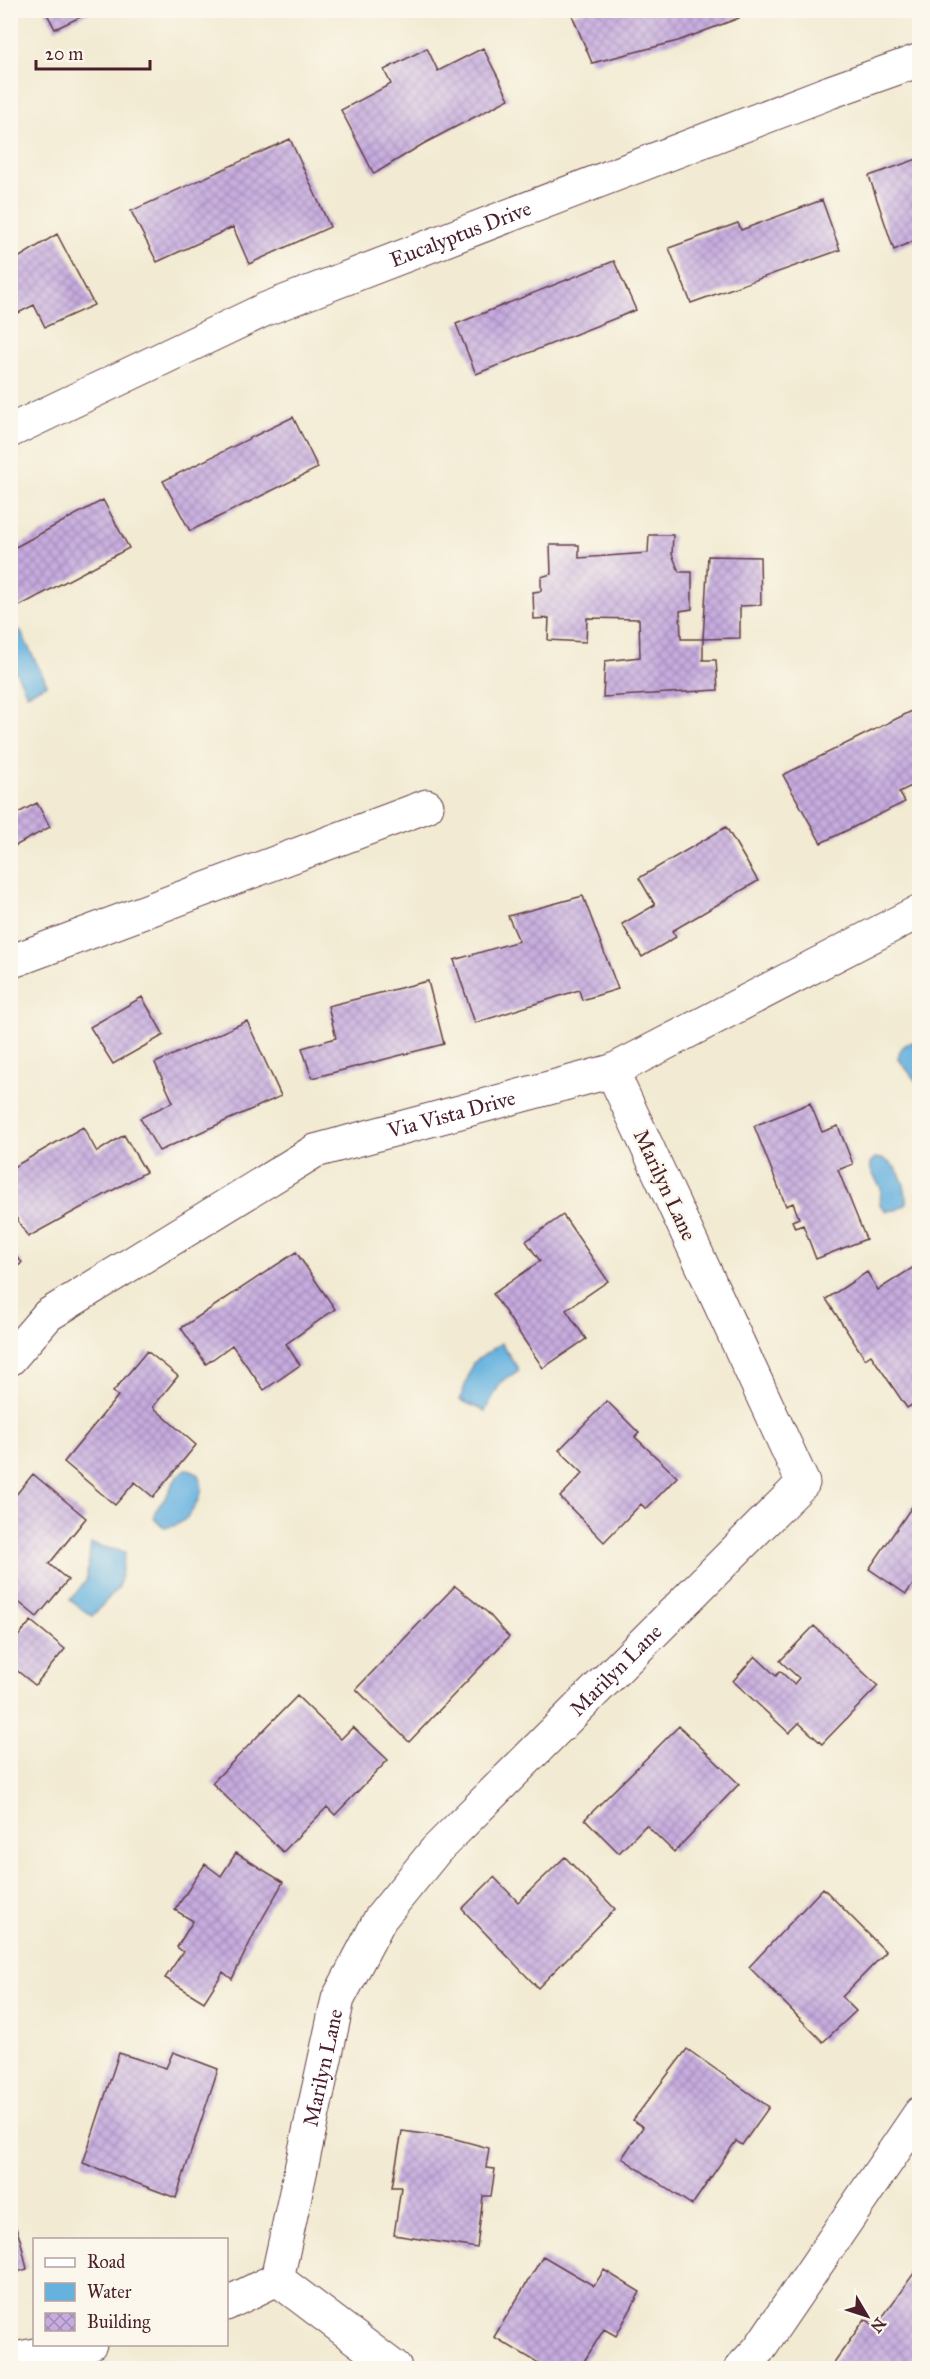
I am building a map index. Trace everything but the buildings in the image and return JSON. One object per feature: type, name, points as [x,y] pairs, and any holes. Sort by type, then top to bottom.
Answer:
[{"type":"street","name":"Eucalyptus Drive","points":[[10,431],[266,309],[920,60]]},
{"type":"street","points":[[10,962],[427,806]]},
{"type":"street","name":"Via Vista Drive","points":[[10,1359],[48,1315],[315,1151],[612,1071],[920,911]]},
{"type":"street","name":"Marilyn Lane","points":[[277,2279],[338,1999],[380,1919],[436,1850],[803,1484],[612,1071]]},
{"type":"street","points":[[741,2368],[759,2349],[920,2113]]},
{"type":"street","points":[[228,2303],[277,2279],[395,2368]]},
{"type":"street","points":[[10,2360],[80,2346]]},
{"type":"water","points":[[20,630],[47,684],[27,694],[11,661],[11,635]]},
{"type":"water","points":[[913,1042],[919,1045],[919,1085],[898,1058],[902,1047]]},
{"type":"water","points":[[875,1158],[883,1159],[895,1168],[902,1181],[906,1204],[896,1210],[886,1211],[880,1205],[881,1188],[872,1173],[870,1163]]},
{"type":"water","points":[[501,1343],[519,1370],[501,1382],[485,1411],[460,1400],[473,1363]]},
{"type":"water","points":[[186,1469],[198,1475],[202,1490],[193,1510],[184,1520],[179,1524],[165,1527],[155,1520],[155,1513],[176,1478]]},
{"type":"water","points":[[91,1544],[125,1552],[119,1587],[92,1616],[70,1600],[86,1581]]}]
